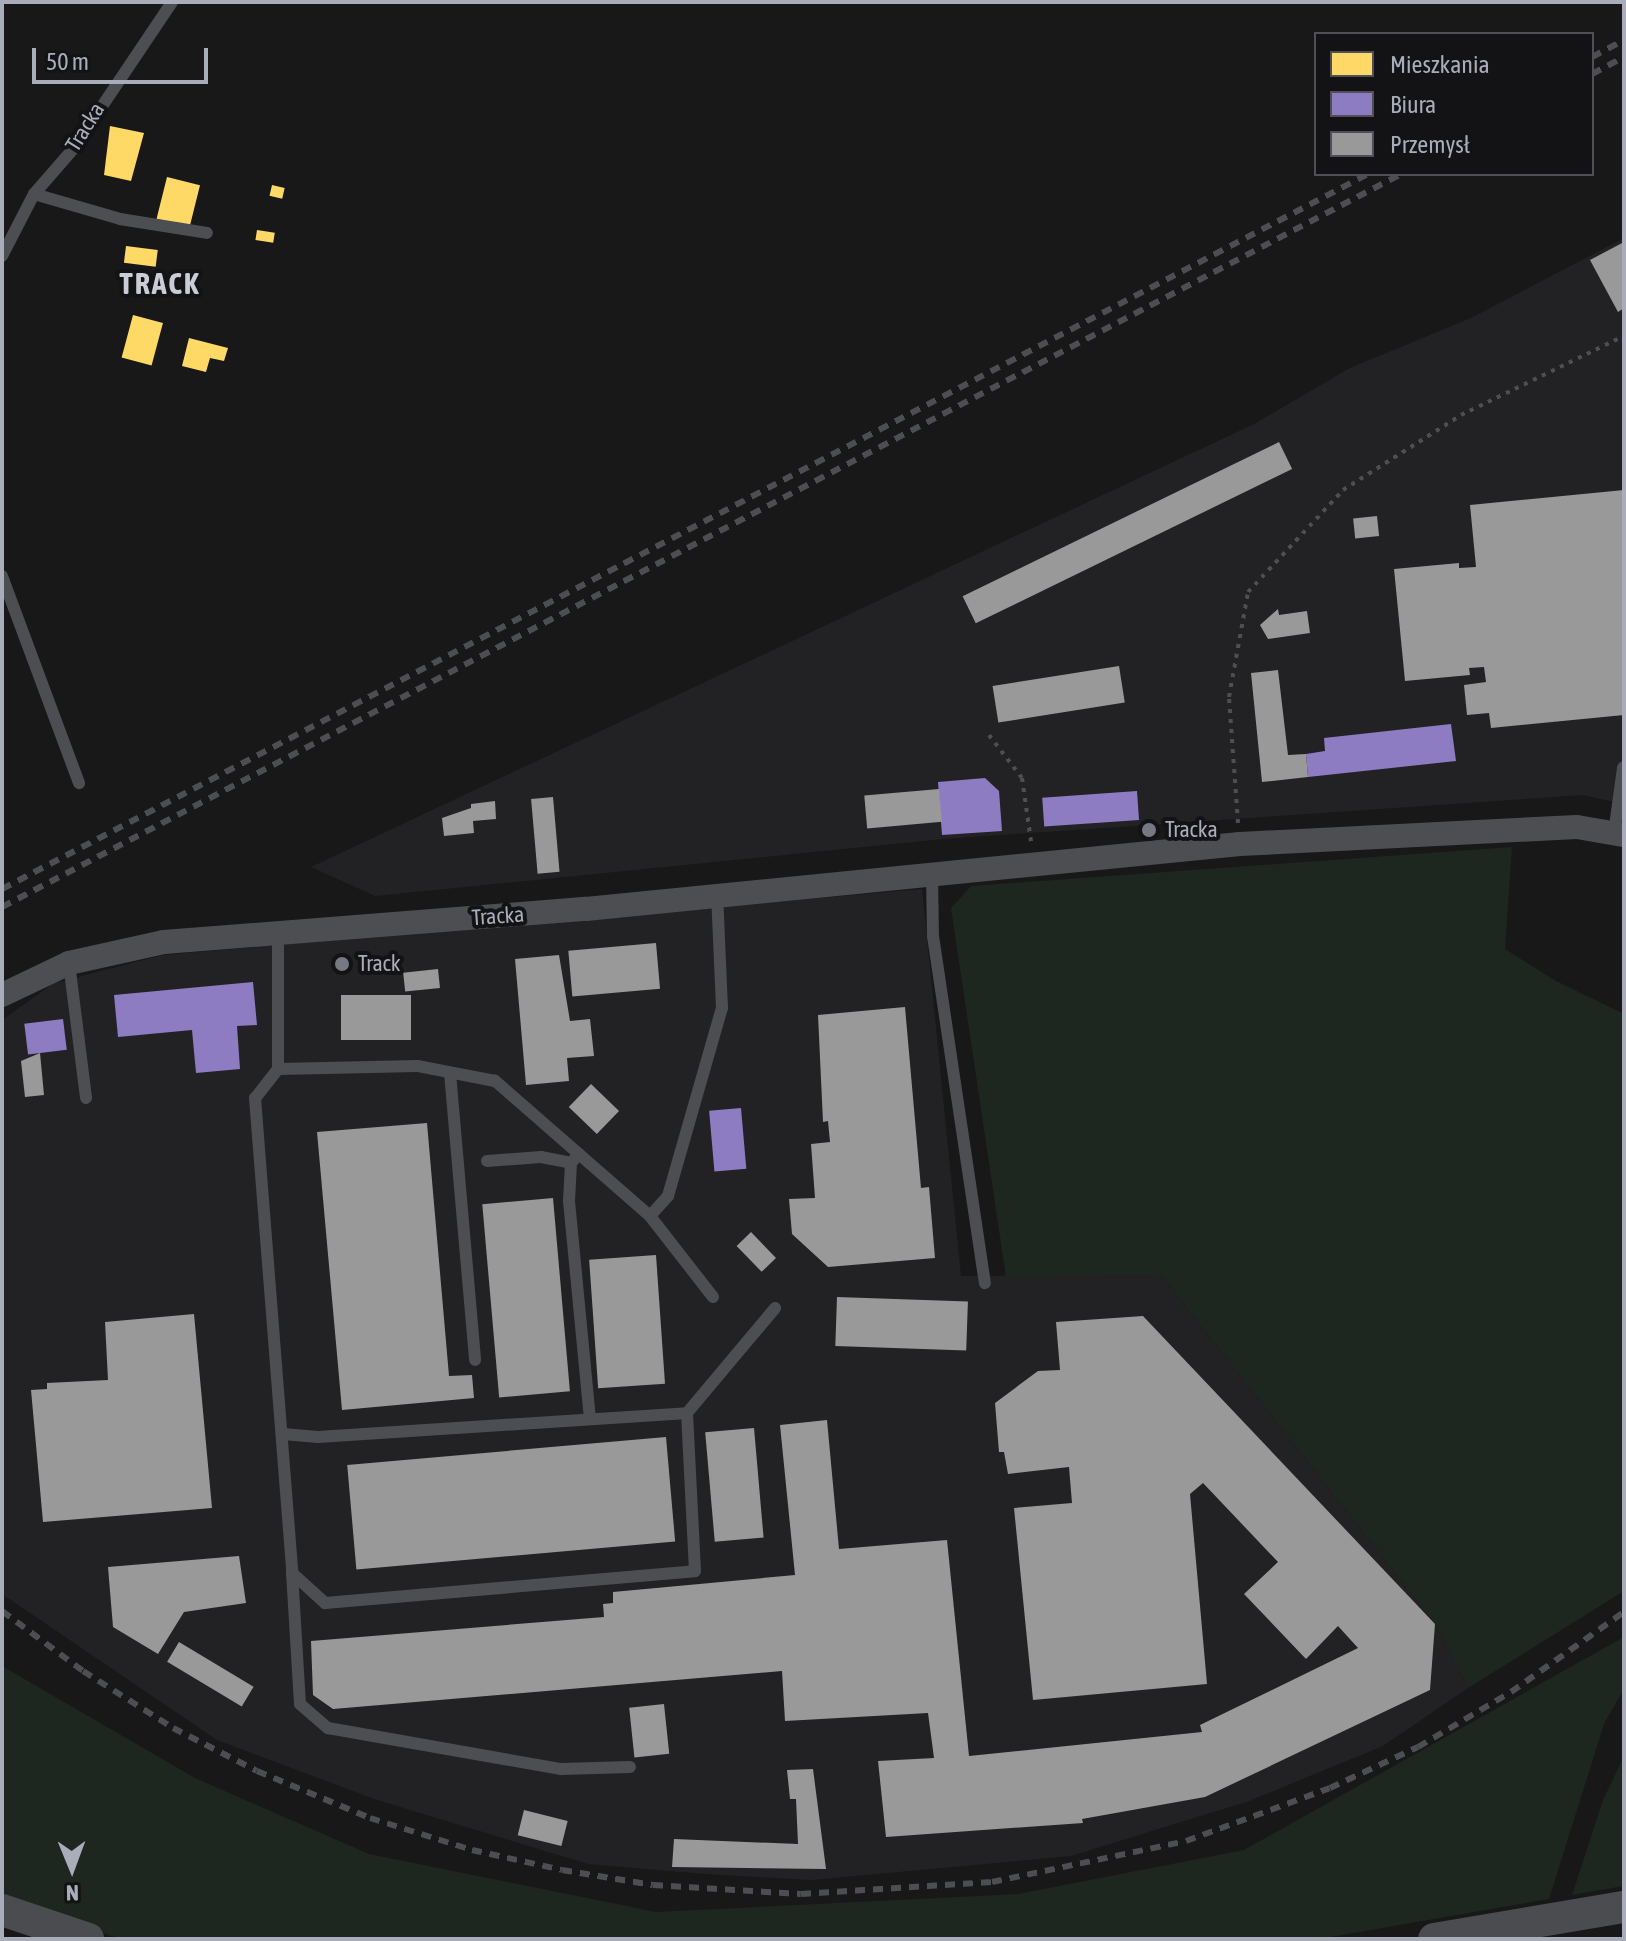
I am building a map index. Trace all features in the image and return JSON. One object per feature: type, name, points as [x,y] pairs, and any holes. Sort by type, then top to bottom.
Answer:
[{"type":"street","name":"Tracka","points":[[2,995],[69,963],[164,942],[586,909],[717,893],[1240,844],[1577,827],[1619,834]]},
{"type":"street","points":[[1434,1939],[1624,1907]]},
{"type":"street","points":[[2,1910],[88,1939]]},
{"type":"lane","name":"Tracka","points":[[2,256],[34,194],[74,148],[172,2]]},
{"type":"lane","points":[[34,194],[120,219],[207,233]]},
{"type":"lane","points":[[2,576],[79,783]]},
{"type":"lane","points":[[1619,834],[1623,768]]},
{"type":"lane","points":[[932,874],[933,936],[985,1283]]},
{"type":"lane","points":[[650,1216],[668,1196],[722,1008],[717,893]]},
{"type":"lane","points":[[278,932],[278,1069],[255,1098],[283,1434],[300,1704],[328,1728],[561,1769],[630,1767]]},
{"type":"lane","points":[[69,963],[86,1098]]},
{"type":"lane","points":[[278,1069],[418,1066],[495,1081],[575,1159],[650,1216],[713,1297]]},
{"type":"lane","points":[[450,1073],[475,1360]]},
{"type":"lane","points":[[487,1161],[541,1157],[575,1159]]},
{"type":"lane","points":[[575,1159],[569,1201],[590,1418]]},
{"type":"lane","points":[[292,1573],[325,1603],[695,1571],[687,1413],[775,1308]]},
{"type":"lane","points":[[283,1434],[318,1437],[687,1413]]},
{"type":"path","points":[[1240,844],[1229,697],[1248,592],[1343,490],[1461,415],[1624,336]]},
{"type":"path","points":[[989,735],[1022,778],[1034,862]]},
{"type":"shaded area","points":[[1624,238],[1624,804],[1583,795],[943,839],[375,896],[311,867],[1254,424],[1350,368],[1473,317]]},
{"type":"shaded area","points":[[1512,847],[1505,949],[1554,980],[1624,1014],[1624,1591],[1468,1688],[1435,1624],[1161,1275],[1006,1277],[951,908],[971,886]]},
{"type":"shaded area","points":[[922,889],[961,1276],[1161,1275],[1435,1624],[1468,1688],[1383,1746],[1249,1801],[1071,1856],[812,1880],[705,1874],[588,1864],[374,1799],[217,1740],[2,1594],[2,1020],[54,983],[163,955]]},
{"type":"shaded area","points":[[1624,1637],[1624,1689],[1604,1724],[1549,1899],[1319,1939],[121,1939],[2,1900],[2,1666],[195,1778],[369,1854],[656,1912],[1018,1894],[1244,1850]]},
{"type":"shaded area","points":[[1624,1756],[1624,1886],[1572,1895],[1603,1800]]},
{"type":"building: Mieszkania","points":[[110,126],[144,133],[131,181],[104,175]]},
{"type":"building: Mieszkania","points":[[167,177],[200,185],[190,227],[157,219]]},
{"type":"building: Mieszkania","points":[[272,185],[285,188],[282,199],[270,196]]},
{"type":"building: Mieszkania","points":[[257,230],[275,233],[273,243],[255,240]]},
{"type":"building: Mieszkania","points":[[126,246],[158,250],[156,267],[124,263]]},
{"type":"building: Mieszkania","points":[[133,315],[163,323],[152,366],[122,358]]},
{"type":"building: Mieszkania","points":[[189,338],[228,348],[224,361],[210,358],[206,372],[182,366]]},
{"type":"building: Biura","points":[[1451,724],[1456,761],[1308,777],[1306,754],[1325,751],[1324,738]]},
{"type":"building: Biura","points":[[985,778],[999,791],[1002,831],[942,835],[938,782]]},
{"type":"building: Biura","points":[[1137,791],[1139,820],[1044,827],[1042,798]]},
{"type":"building: Biura","points":[[253,982],[257,1025],[237,1026],[240,1069],[196,1073],[192,1030],[118,1037],[114,995]]},
{"type":"building: Biura","points":[[63,1019],[67,1050],[28,1055],[24,1024]]},
{"type":"building: Biura","points":[[741,1108],[746,1169],[714,1172],[709,1111]]},
{"type":"building: Przemysł","points":[[1624,242],[1624,308],[1618,312],[1590,260]]},
{"type":"building: Przemysł","points":[[1279,442],[1292,469],[976,623],[963,596]]},
{"type":"building: Przemysł","points":[[1624,490],[1624,715],[1491,728],[1489,713],[1467,715],[1464,685],[1486,682],[1484,667],[1469,668],[1470,675],[1405,681],[1394,569],[1459,563],[1459,568],[1476,567],[1470,505]]},
{"type":"building: Przemysł","points":[[1377,516],[1379,536],[1355,538],[1353,519]]},
{"type":"building: Przemysł","points":[[1278,609],[1279,615],[1307,611],[1310,633],[1268,639],[1260,625]]},
{"type":"building: Przemysł","points":[[1119,666],[1125,703],[998,723],[993,686]]},
{"type":"building: Przemysł","points":[[1278,670],[1288,755],[1306,754],[1308,777],[1262,782],[1251,673]]},
{"type":"building: Przemysł","points":[[939,789],[942,822],[867,828],[864,796]]},
{"type":"building: Przemysł","points":[[553,797],[560,872],[538,874],[531,799]]},
{"type":"building: Przemysł","points":[[495,801],[496,819],[473,821],[474,833],[444,836],[442,818],[471,808],[471,804]]},
{"type":"building: Przemysł","points":[[656,943],[660,989],[572,996],[568,951]]},
{"type":"building: Przemysł","points":[[559,955],[570,1021],[590,1019],[594,1056],[567,1058],[569,1081],[526,1085],[515,959]]},
{"type":"building: Przemysł","points":[[438,969],[440,988],[405,992],[403,973]]},
{"type":"building: Przemysł","points":[[341,995],[411,995],[411,1040],[341,1040]]},
{"type":"building: Przemysł","points":[[905,1007],[921,1188],[929,1187],[935,1258],[828,1267],[792,1234],[789,1199],[815,1198],[811,1144],[830,1142],[828,1121],[823,1122],[818,1015]]},
{"type":"building: Przemysł","points":[[40,1053],[44,1095],[25,1097],[21,1061]]},
{"type":"building: Przemysł","points":[[591,1084],[619,1111],[597,1134],[569,1107]]},
{"type":"building: Przemysł","points":[[427,1123],[449,1376],[472,1375],[474,1398],[342,1410],[317,1132]]},
{"type":"building: Przemysł","points":[[553,1198],[570,1391],[499,1397],[482,1204]]},
{"type":"building: Przemysł","points":[[751,1232],[776,1258],[762,1272],[737,1246]]},
{"type":"building: Przemysł","points":[[656,1255],[665,1384],[598,1388],[589,1260]]},
{"type":"building: Przemysł","points":[[837,1297],[968,1302],[966,1351],[835,1346]]},
{"type":"building: Przemysł","points":[[194,1314],[212,1508],[43,1522],[31,1390],[47,1389],[47,1383],[108,1380],[105,1322]]},
{"type":"building: Przemysł","points":[[1143,1316],[1435,1624],[1430,1690],[1205,1797],[1082,1819],[1083,1823],[886,1837],[878,1761],[934,1758],[928,1713],[785,1721],[782,1671],[333,1709],[313,1695],[311,1641],[604,1617],[603,1604],[613,1603],[613,1592],[795,1575],[780,1425],[827,1420],[839,1549],[947,1540],[969,1756],[1202,1732],[1200,1725],[1358,1648],[1338,1626],[1306,1659],[1244,1594],[1278,1562],[1203,1483],[1190,1494],[1207,1684],[1033,1700],[1014,1508],[1072,1503],[1069,1467],[1008,1474],[1004,1452],[999,1452],[995,1403],[1038,1371],[1060,1370],[1056,1322]]},
{"type":"building: Przemysł","points":[[754,1428],[764,1538],[715,1542],[705,1432]]},
{"type":"building: Przemysł","points":[[666,1437],[675,1542],[356,1569],[347,1465]]},
{"type":"building: Przemysł","points":[[239,1556],[246,1603],[184,1612],[158,1654],[113,1627],[108,1567]]},
{"type":"building: Przemysł","points":[[179,1642],[254,1687],[242,1707],[167,1662]]},
{"type":"building: Przemysł","points":[[664,1704],[669,1754],[634,1757],[629,1708]]},
{"type":"building: Przemysł","points":[[813,1769],[826,1869],[672,1867],[674,1839],[798,1844],[796,1799],[790,1799],[787,1770]]},
{"type":"building: Przemysł","points":[[524,1810],[568,1821],[561,1846],[518,1835]]},
{"type":"railway","points":[[1594,56],[1624,40]]},
{"type":"railway","points":[[1594,73],[1624,57]]},
{"type":"railway","points":[[2,889],[1364,176]]},
{"type":"railway","points":[[2,907],[1397,176]]},
{"type":"railway","points":[[2,1611],[83,1671],[173,1728],[257,1771],[370,1818],[472,1850],[562,1870],[653,1885],[801,1894],[992,1882],[1186,1841],[1330,1788],[1418,1747],[1511,1692],[1624,1612]]},
{"type":"place","name":"Tracka","points":[[1149,830]]},
{"type":"place","name":"Track","points":[[342,964]]},
{"type":"district","name":"TRACK","points":[[160,283]]}]
